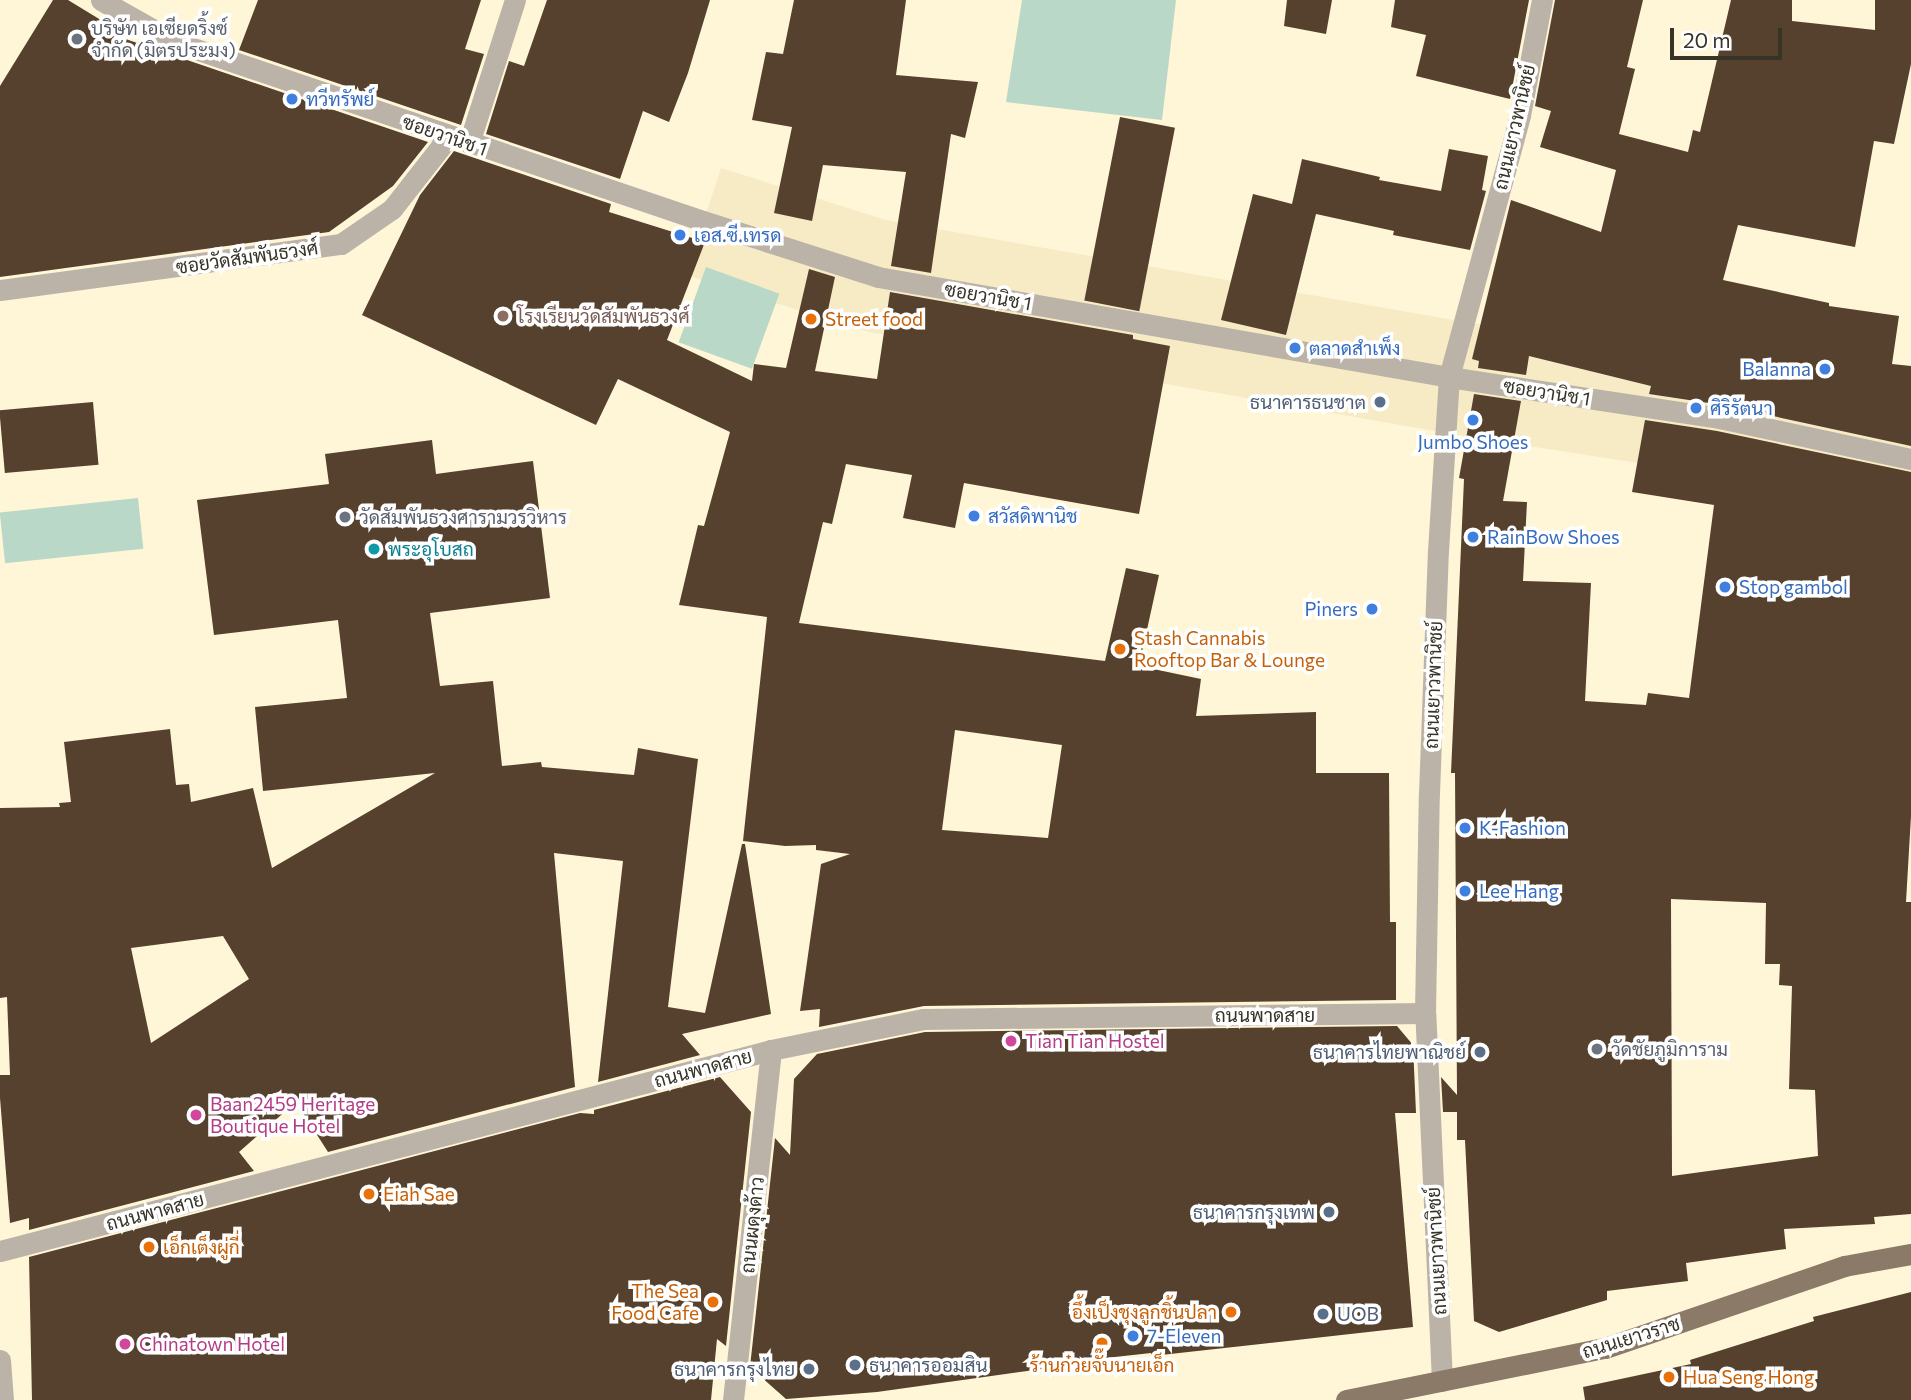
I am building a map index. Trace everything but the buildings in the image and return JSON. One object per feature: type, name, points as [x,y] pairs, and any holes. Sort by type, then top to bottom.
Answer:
[{"type":"main road","name":"ถนนเยาวราช","points":[[1356,1399],[1605,1348],[1844,1266],[1911,1254]]},
{"type":"street","name":"ซอยวานิช 1","points":[[101,0],[175,42],[703,221],[878,277],[1449,377],[1718,418],[1911,459]]},
{"type":"street","points":[[459,139],[515,0]]},
{"type":"street","name":"ถนนเยาวพานิชย์","points":[[1442,1381],[1424,1013],[1438,551],[1449,377],[1520,115],[1542,0]]},
{"type":"street","name":"ซอยวัดสัมพันธวงศ์","points":[[0,290],[341,244],[392,209],[459,139]]},
{"type":"street","name":"ถนนพาดสาย","points":[[0,1251],[771,1050],[924,1019],[1424,1013]]},
{"type":"street","name":"ถนนผดุงด้าว","points":[[733,1400],[771,1050]]},
{"type":"street","points":[[0,1360],[3,1400]]},
{"type":"shaded area","name":"ตลาดสำเพ็ง","points":[[721,168],[886,220],[1459,321],[1732,364],[1911,402],[1911,516],[1708,474],[1440,432],[869,332],[686,275]]},
{"type":"green space","points":[[1022,0],[1176,0],[1162,120],[1006,102]]},
{"type":"green space","points":[[706,267],[779,294],[752,369],[679,342]]},
{"type":"green space","points":[[138,498],[143,549],[5,563],[0,513]]},
{"type":"place","name":"บริษัท เอเซียดริ้งซ์ จำกัด (มิตรประมง)","points":[[77,39]]},
{"type":"place","name":"ทวีทรัพย์","points":[[292,99]]},
{"type":"place","name":"เอส.ซี.เทรด","points":[[680,235]]},
{"type":"place","name":"โรงเรียนวัดสัมพันธวงศ์","points":[[503,316]]},
{"type":"place","name":"Street food","points":[[811,319]]},
{"type":"place","name":"ตลาดสำเพ็ง","points":[[1295,348]]},
{"type":"place","name":"Balanna","points":[[1825,369]]},
{"type":"place","name":"ธนาคารธนชาต","points":[[1380,402]]},
{"type":"place","name":"ศิริรัตนา","points":[[1696,408]]},
{"type":"place","name":"Jumbo Shoes","points":[[1473,420]]},
{"type":"place","name":"สวัสดิพานิช","points":[[974,516]]},
{"type":"place","name":"วัดสัมพันธวงศารามวรวิหาร","points":[[345,517]]},
{"type":"place","name":"RainBow Shoes","points":[[1473,537]]},
{"type":"place","name":"พระอุโบสถ","points":[[374,549]]},
{"type":"place","name":"Stop gambol","points":[[1725,587]]},
{"type":"place","name":"Piners","points":[[1372,609]]},
{"type":"place","name":"Stash Cannabis Rooftop Bar & Lounge","points":[[1120,649]]},
{"type":"place","name":"K-Fashion","points":[[1465,828]]},
{"type":"place","name":"Lee Hang","points":[[1465,891]]},
{"type":"place","name":"Tian Tian Hostel","points":[[1011,1041]]},
{"type":"place","name":"วัดชัยภูมิการาม","points":[[1597,1049]]},
{"type":"place","name":"ธนาคารไทยพาณิชย์","points":[[1480,1052]]},
{"type":"place","name":"Baan2459 Heritage Boutique Hotel","points":[[196,1115]]},
{"type":"place","name":"Eiah Sae","points":[[369,1194]]},
{"type":"place","name":"ธนาคารกรุงเทพ","points":[[1329,1212]]},
{"type":"place","name":"เอ็กเต็งผู่กี่","points":[[149,1247]]},
{"type":"place","name":"The Sea Food Cafe","points":[[713,1302]]},
{"type":"place","name":"อึ้งเป็งชุงลูกชิ้นปลา","points":[[1231,1312]]},
{"type":"place","name":"UOB","points":[[1323,1314]]},
{"type":"place","name":"7-Eleven","points":[[1133,1336]]},
{"type":"place","name":"ร้านก๋วยจั๊บนายเอ็ก","points":[[1102,1343]]},
{"type":"place","name":"Chinatown Hotel","points":[[125,1344]]},
{"type":"place","name":"ธนาคารออมสิน","points":[[855,1365]]},
{"type":"place","name":"ธนาคารกรุงไทย","points":[[809,1369]]},
{"type":"place","name":"Hua Seng Hong","points":[[1669,1377]]}]
